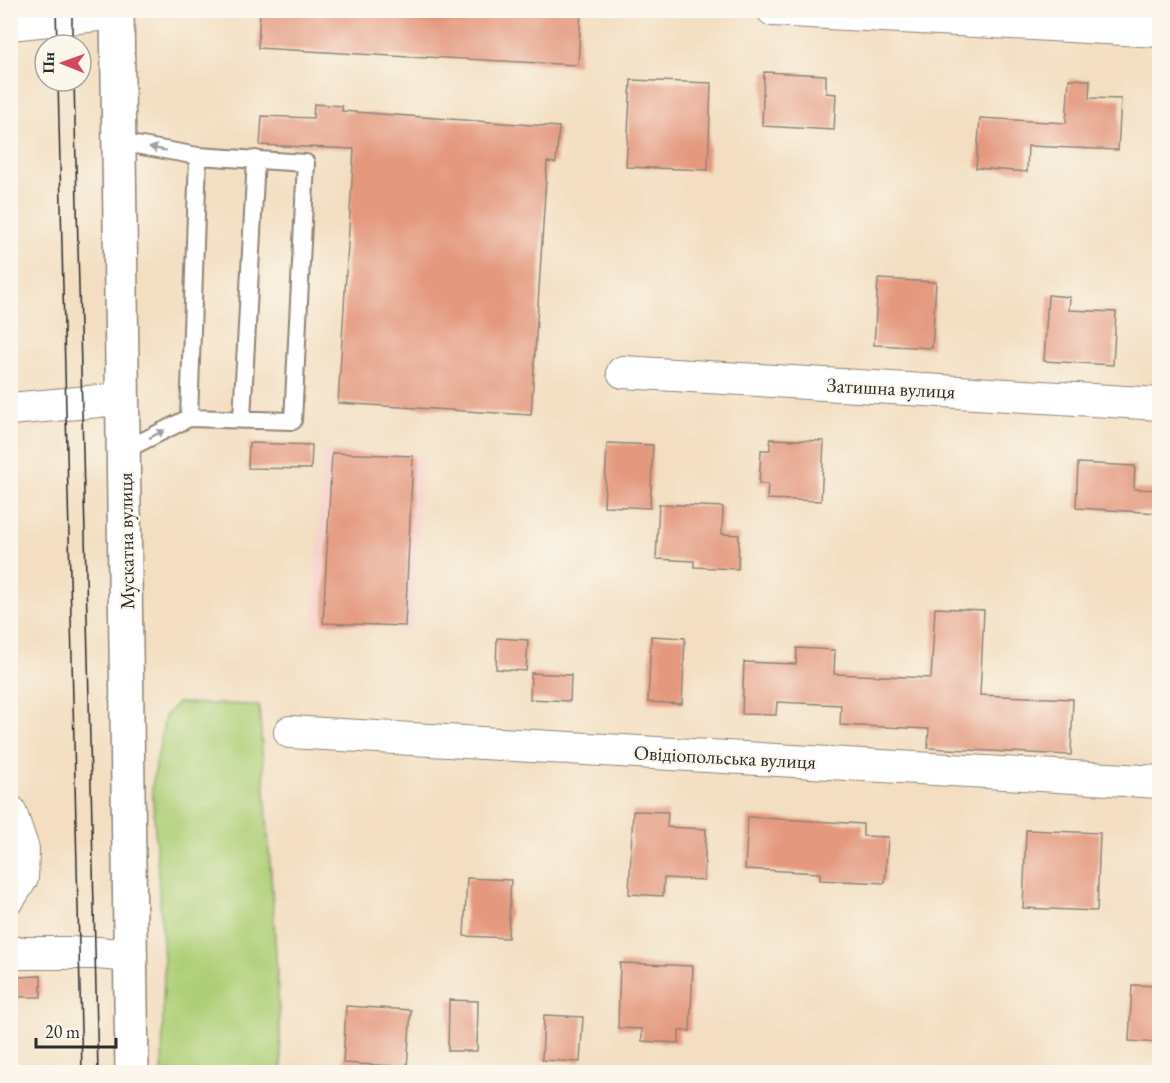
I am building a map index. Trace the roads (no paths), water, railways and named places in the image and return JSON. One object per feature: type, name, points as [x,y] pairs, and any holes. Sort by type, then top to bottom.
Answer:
[{"type":"street","points":[[773,10],[1160,31]]},
{"type":"street","points":[[10,24],[117,12]]},
{"type":"street","name":"Мускатна вулиця","points":[[117,12],[122,399],[125,450],[132,1072]]},
{"type":"street","name":"Затишна вулиця","points":[[623,372],[1160,404]]},
{"type":"street","points":[[10,409],[122,399]]},
{"type":"street","name":"Овідіопольська вулиця","points":[[290,732],[1160,782]]},
{"type":"street","points":[[10,811],[23,849],[22,878],[10,897]]},
{"type":"street","points":[[10,952],[97,953],[131,956]]},
{"type":"lane","points":[[119,142],[198,156],[306,163],[293,421],[189,417],[125,450]]},
{"type":"lane","points":[[189,417],[198,156]]},
{"type":"lane","points":[[242,418],[256,159]]},
{"type":"tram line","points":[[56,10],[57,33]]},
{"type":"tram line","points":[[72,10],[72,33]]},
{"type":"tram line","points":[[58,93],[82,1072]]},
{"type":"tram line","points":[[74,93],[98,1072]]}]
